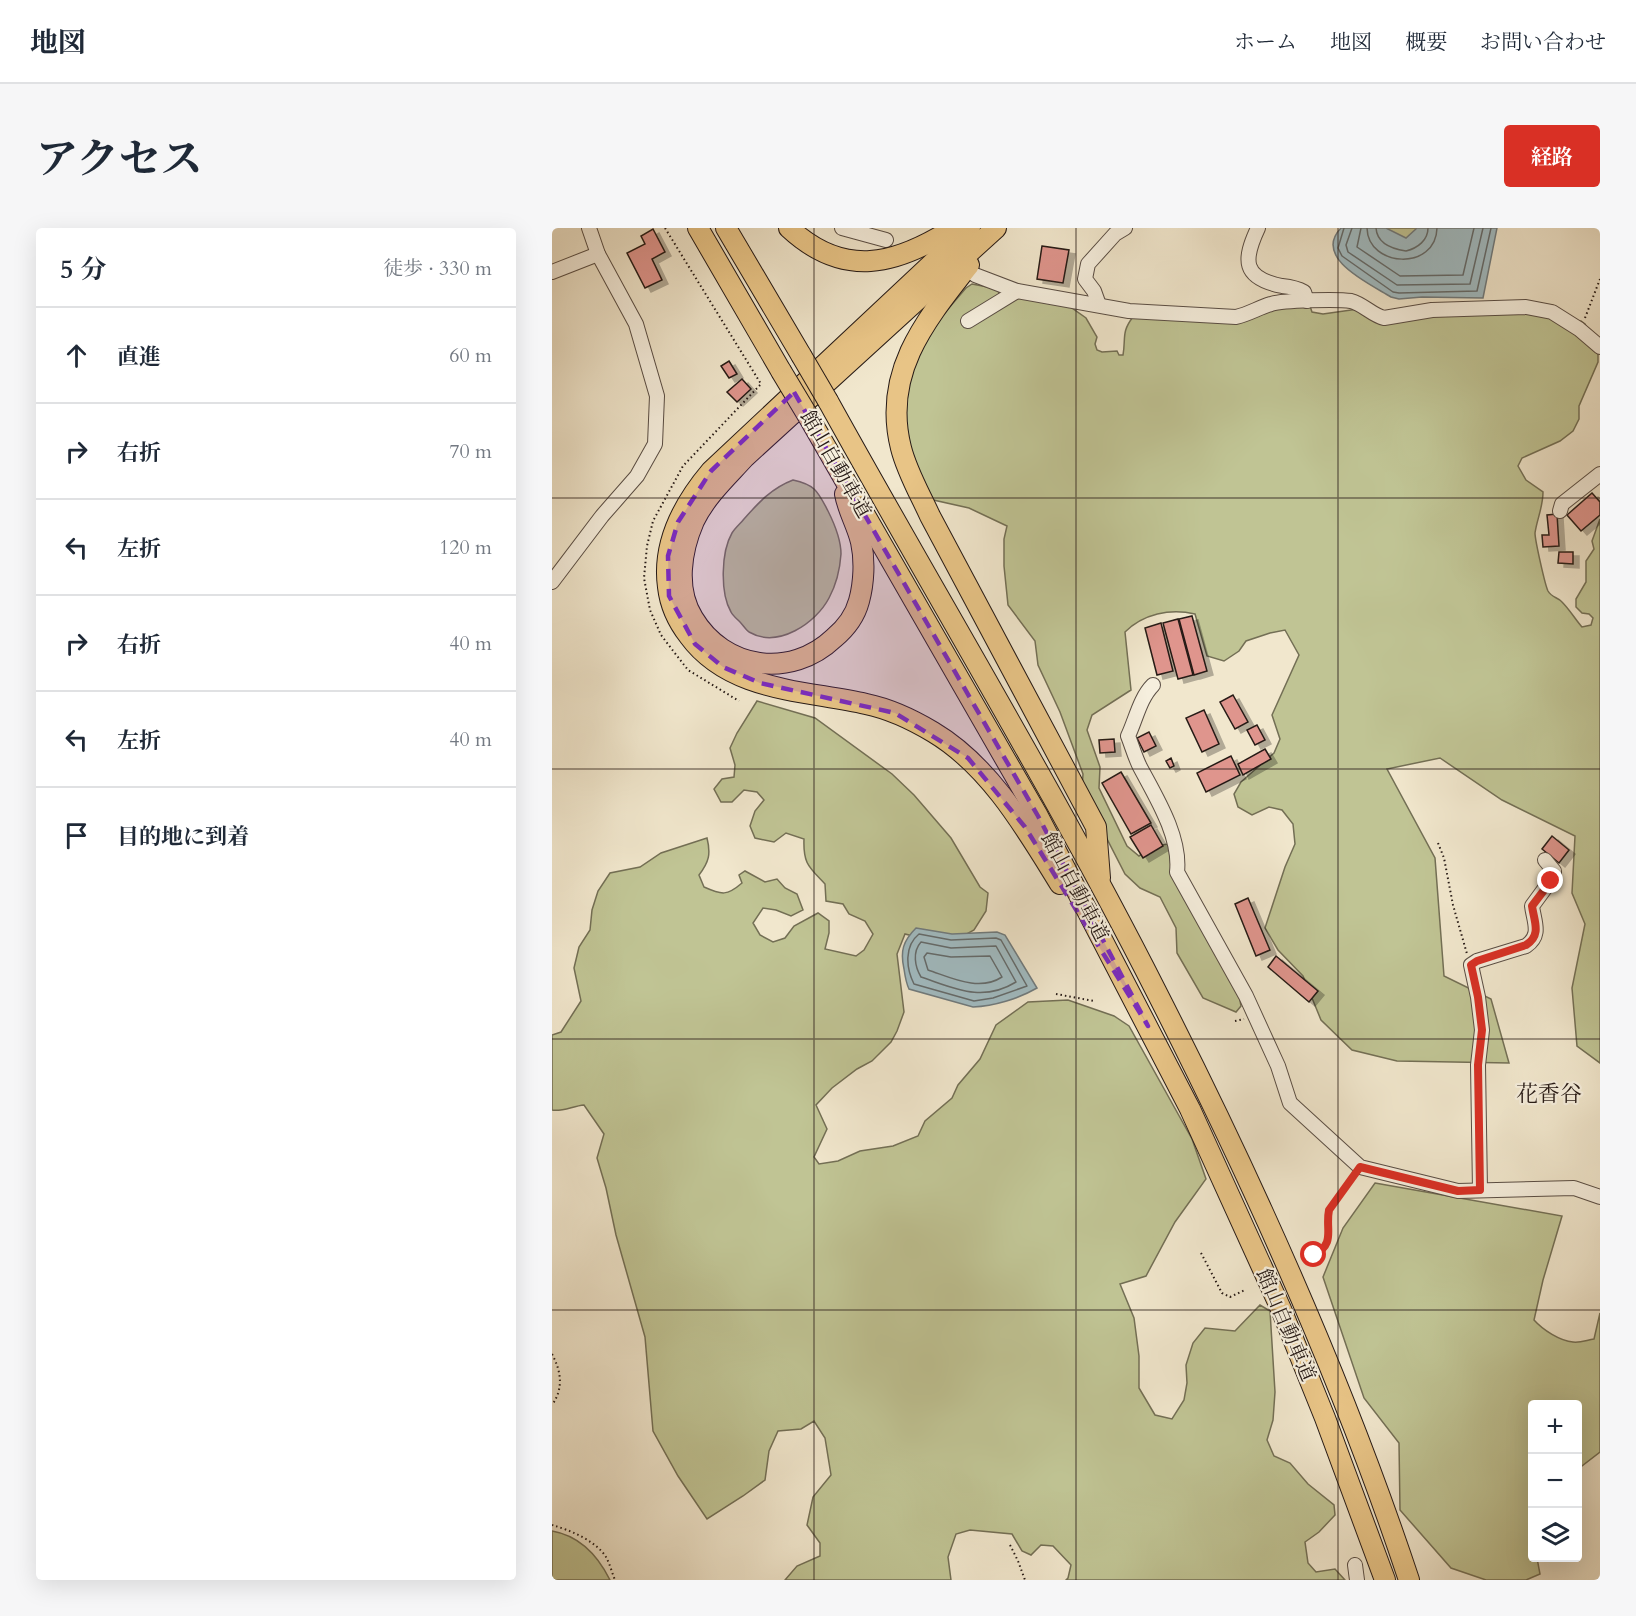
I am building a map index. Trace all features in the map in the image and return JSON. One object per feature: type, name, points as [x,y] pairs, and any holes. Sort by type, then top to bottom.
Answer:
[{"type":"highway","name":"館山自動車道","points":[[698,228],[1038,816],[1148,1026],[1190,1109],[1281,1309],[1325,1418],[1385,1580]]},
{"type":"highway","name":"館山自動車道","points":[[726,228],[828,401],[1037,769],[1155,989],[1235,1151],[1346,1407],[1389,1518],[1409,1580]]},
{"type":"highway","points":[[789,228],[824,253],[858,261],[891,259],[909,253],[954,228]]},
{"type":"highway","points":[[970,228],[704,479],[682,513],[672,541],[667,567],[669,596],[676,616],[694,644],[707,657],[723,667],[760,683],[868,704],[895,713],[936,734],[968,758],[1025,827],[1148,1026]]},
{"type":"highway","points":[[840,470],[847,506],[861,542],[863,564],[859,600],[853,617],[828,644],[791,663],[773,665],[753,663],[718,646],[692,618],[682,583],[682,562],[687,541],[702,508],[717,487],[745,457],[998,228]]},
{"type":"highway","points":[[998,228],[915,340],[897,392],[898,435],[908,469],[930,516],[1096,827],[1100,886]]},
{"type":"street","points":[[552,582],[602,516],[637,476],[655,444],[657,396],[636,324],[598,254],[589,228]]},
{"type":"street","points":[[842,228],[886,240]]},
{"type":"street","points":[[1099,305],[1094,291],[1085,279],[1088,264],[1115,234],[1125,228]]},
{"type":"street","points":[[1258,228],[1247,256],[1250,267],[1264,281],[1304,292],[1306,301]]},
{"type":"street","points":[[552,272],[598,254]]},
{"type":"street","points":[[975,275],[1071,308],[1099,305],[1129,311],[1236,317],[1252,314],[1272,303],[1351,301],[1376,316],[1384,318],[1432,309],[1526,308],[1552,312],[1579,329],[1600,347]]},
{"type":"street","points":[[968,321],[1017,291]]},
{"type":"street","points":[[1560,511],[1562,504],[1600,474]]},
{"type":"street","points":[[1153,685],[1144,694],[1128,736],[1138,765],[1162,805],[1173,839],[1177,872],[1246,996],[1278,1066],[1290,1103],[1360,1167],[1458,1191],[1574,1188],[1600,1197]]},
{"type":"street","points":[[1480,1190],[1478,1065],[1482,1030],[1471,965],[1533,941],[1536,929],[1532,906],[1554,876],[1554,871],[1545,860]]},
{"type":"street","points":[[1355,1565],[1357,1580]]},
{"type":"path","points":[[1579,329],[1588,313],[1600,279]]},
{"type":"path","points":[[1438,843],[1444,858],[1457,922],[1471,965]]},
{"type":"path","points":[[1056,994],[1094,1001]]},
{"type":"path","points":[[1314,1255],[1324,1249],[1329,1238],[1329,1210],[1360,1167]]},
{"type":"path","points":[[1202,1253],[1221,1293],[1230,1297],[1245,1290]]},
{"type":"path","points":[[552,1354],[560,1371],[560,1383],[556,1400],[552,1405]]},
{"type":"path","points":[[552,1525],[596,1546],[605,1557],[615,1580]]},
{"type":"path","points":[[1010,1545],[1025,1580]]},
{"type":"highlighted area","points":[[794,392],[1038,816],[1148,1026],[1025,827],[968,758],[895,713],[760,683],[723,667],[695,644],[669,596],[668,556],[678,522],[711,471]]},
{"type":"green space","points":[[1380,228],[1429,228],[1414,242]]},
{"type":"green space","points":[[972,284],[998,289],[999,294],[1069,306],[1086,318],[1097,337],[1095,344],[1097,350],[1117,351],[1119,355],[1123,355],[1125,331],[1133,317],[1253,318],[1278,308],[1310,306],[1312,312],[1323,314],[1358,309],[1366,316],[1515,313],[1581,321],[1585,324],[1598,353],[1598,362],[1579,406],[1579,419],[1573,431],[1560,441],[1522,458],[1518,466],[1526,480],[1543,492],[1535,533],[1548,591],[1568,608],[1582,627],[1591,625],[1593,618],[1576,607],[1576,599],[1586,582],[1586,561],[1594,549],[1592,541],[1600,519],[1600,1063],[1577,1046],[1572,988],[1585,924],[1572,893],[1575,836],[1502,800],[1440,758],[1387,769],[1435,858],[1444,976],[1491,999],[1509,1063],[1397,1061],[1352,1050],[1321,1020],[1303,976],[1278,950],[1265,928],[1295,844],[1293,824],[1282,810],[1269,807],[1252,815],[1238,807],[1234,794],[1241,782],[1274,753],[1280,739],[1272,715],[1299,655],[1285,630],[1246,641],[1239,651],[1224,661],[1207,656],[1195,614],[1167,612],[1148,617],[1125,632],[1131,690],[1092,715],[1087,730],[1100,767],[1099,788],[1127,846],[1139,856],[1155,846],[1168,844],[1239,995],[1241,1006],[1236,1012],[1203,998],[1177,953],[1176,928],[1160,897],[1140,888],[1125,874],[1082,790],[1083,774],[1060,712],[1038,665],[1035,641],[1008,605],[1004,566],[1004,539],[1007,526],[969,508],[929,499],[915,476],[904,408],[914,361],[942,316]]},
{"type":"green space","points":[[793,480],[812,487],[822,499],[840,543],[839,571],[829,598],[806,624],[784,635],[760,636],[749,632],[733,615],[727,604],[723,572],[728,541],[733,531],[766,496]]},
{"type":"green space","points":[[757,701],[815,718],[892,774],[914,795],[951,838],[980,887],[988,893],[986,911],[974,930],[947,945],[905,934],[897,954],[904,1012],[897,1031],[891,1042],[872,1061],[832,1088],[816,1105],[827,1129],[814,1157],[819,1164],[838,1161],[860,1151],[893,1146],[918,1136],[925,1121],[952,1098],[958,1085],[980,1059],[996,1025],[1028,1002],[1068,1000],[1114,1016],[1129,1026],[1192,1139],[1206,1179],[1175,1222],[1146,1276],[1120,1284],[1134,1318],[1139,1356],[1139,1388],[1155,1415],[1172,1419],[1184,1400],[1187,1383],[1186,1365],[1193,1343],[1205,1328],[1235,1331],[1260,1305],[1270,1311],[1275,1392],[1273,1420],[1267,1440],[1274,1456],[1290,1463],[1308,1484],[1334,1505],[1335,1515],[1319,1532],[1305,1542],[1308,1563],[1316,1572],[1335,1569],[1345,1580],[1066,1580],[1071,1565],[1053,1546],[1041,1545],[1031,1555],[1022,1551],[1012,1534],[970,1530],[956,1534],[948,1557],[951,1580],[785,1580],[797,1566],[820,1556],[820,1543],[807,1525],[813,1497],[831,1475],[825,1438],[814,1421],[801,1429],[778,1431],[769,1451],[765,1480],[707,1519],[678,1476],[653,1431],[645,1337],[597,1158],[604,1134],[584,1105],[552,1110],[552,1035],[561,1032],[581,1001],[574,968],[579,947],[590,930],[592,910],[598,891],[610,873],[640,867],[661,853],[707,838],[708,858],[699,875],[704,887],[715,892],[728,892],[742,883],[739,875],[745,871],[765,882],[777,879],[785,888],[797,894],[803,910],[791,916],[763,908],[753,923],[760,935],[773,942],[785,938],[794,926],[818,913],[829,921],[825,949],[856,956],[864,950],[873,934],[865,921],[849,914],[843,904],[826,901],[825,884],[806,860],[804,839],[786,833],[774,842],[755,838],[750,826],[755,811],[764,800],[757,792],[744,790],[732,802],[721,802],[714,789],[722,779],[734,777],[735,765],[730,748]]},
{"type":"green space","points":[[1375,1183],[1562,1216],[1534,1320],[1557,1337],[1578,1342],[1594,1339],[1600,1313],[1600,1452],[1582,1466],[1582,1400],[1528,1400],[1528,1562],[1538,1562],[1540,1574],[1526,1580],[1486,1580],[1451,1568],[1400,1510],[1399,1443],[1364,1398],[1323,1277],[1343,1228]]},
{"type":"green space","points":[[552,1531],[580,1542],[594,1555],[610,1580],[552,1580]]},
{"type":"water","points":[[1341,228],[1386,228],[1406,238],[1417,228],[1497,228],[1483,298],[1399,299],[1391,297],[1358,277],[1339,260],[1334,250],[1334,239]]},
{"type":"water","points":[[916,928],[952,934],[997,932],[1005,935],[1037,988],[1006,1001],[973,1007],[909,989],[906,982],[903,952],[905,942]]},
{"type":"building","points":[[653,229],[665,252],[652,259],[662,280],[645,288],[627,253],[645,244],[641,236]]},
{"type":"building","points":[[1042,246],[1069,250],[1063,283],[1037,279]]},
{"type":"building","points":[[729,361],[737,374],[729,378],[721,366]]},
{"type":"building","points":[[742,379],[751,389],[737,402],[727,392]]},
{"type":"building","points":[[1592,493],[1600,502],[1600,515],[1581,531],[1567,515]]},
{"type":"building","points":[[1557,514],[1559,546],[1543,547],[1542,535],[1549,535],[1547,515]]},
{"type":"building","points":[[1559,552],[1573,552],[1573,564],[1558,563]]},
{"type":"building","points":[[1192,616],[1207,671],[1194,675],[1179,619]]},
{"type":"building","points":[[1178,619],[1193,675],[1178,679],[1163,623]]},
{"type":"building","points":[[1161,623],[1173,671],[1157,675],[1145,628]]},
{"type":"building","points":[[1233,695],[1248,722],[1235,729],[1220,702]]},
{"type":"building","points":[[1204,710],[1219,744],[1202,752],[1186,718]]},
{"type":"building","points":[[1257,725],[1265,740],[1255,745],[1247,730]]},
{"type":"building","points":[[1149,732],[1156,746],[1144,752],[1137,738]]},
{"type":"building","points":[[1114,739],[1115,752],[1100,753],[1099,740]]},
{"type":"building","points":[[1265,749],[1271,759],[1243,775],[1238,764]]},
{"type":"building","points":[[1231,756],[1240,775],[1206,792],[1197,773]]},
{"type":"building","points":[[1171,758],[1174,766],[1170,768],[1166,761]]},
{"type":"building","points":[[1121,772],[1151,823],[1131,834],[1102,783]]},
{"type":"building","points":[[1151,825],[1163,846],[1143,858],[1130,837]]},
{"type":"building","points":[[1552,836],[1569,850],[1559,863],[1542,849]]},
{"type":"building","points":[[1248,898],[1270,950],[1256,956],[1235,904]]},
{"type":"building","points":[[1276,956],[1318,991],[1309,1002],[1268,967]]},
{"type":"district","name":"花香谷","points":[[1549,1094]]},
{"type":"route","points":[[1314,1255],[1324,1249],[1329,1238],[1329,1210],[1360,1167],[1458,1191],[1480,1190],[1478,1065],[1482,1030],[1471,965],[1533,941],[1536,929],[1532,906],[1551,881]]}]
